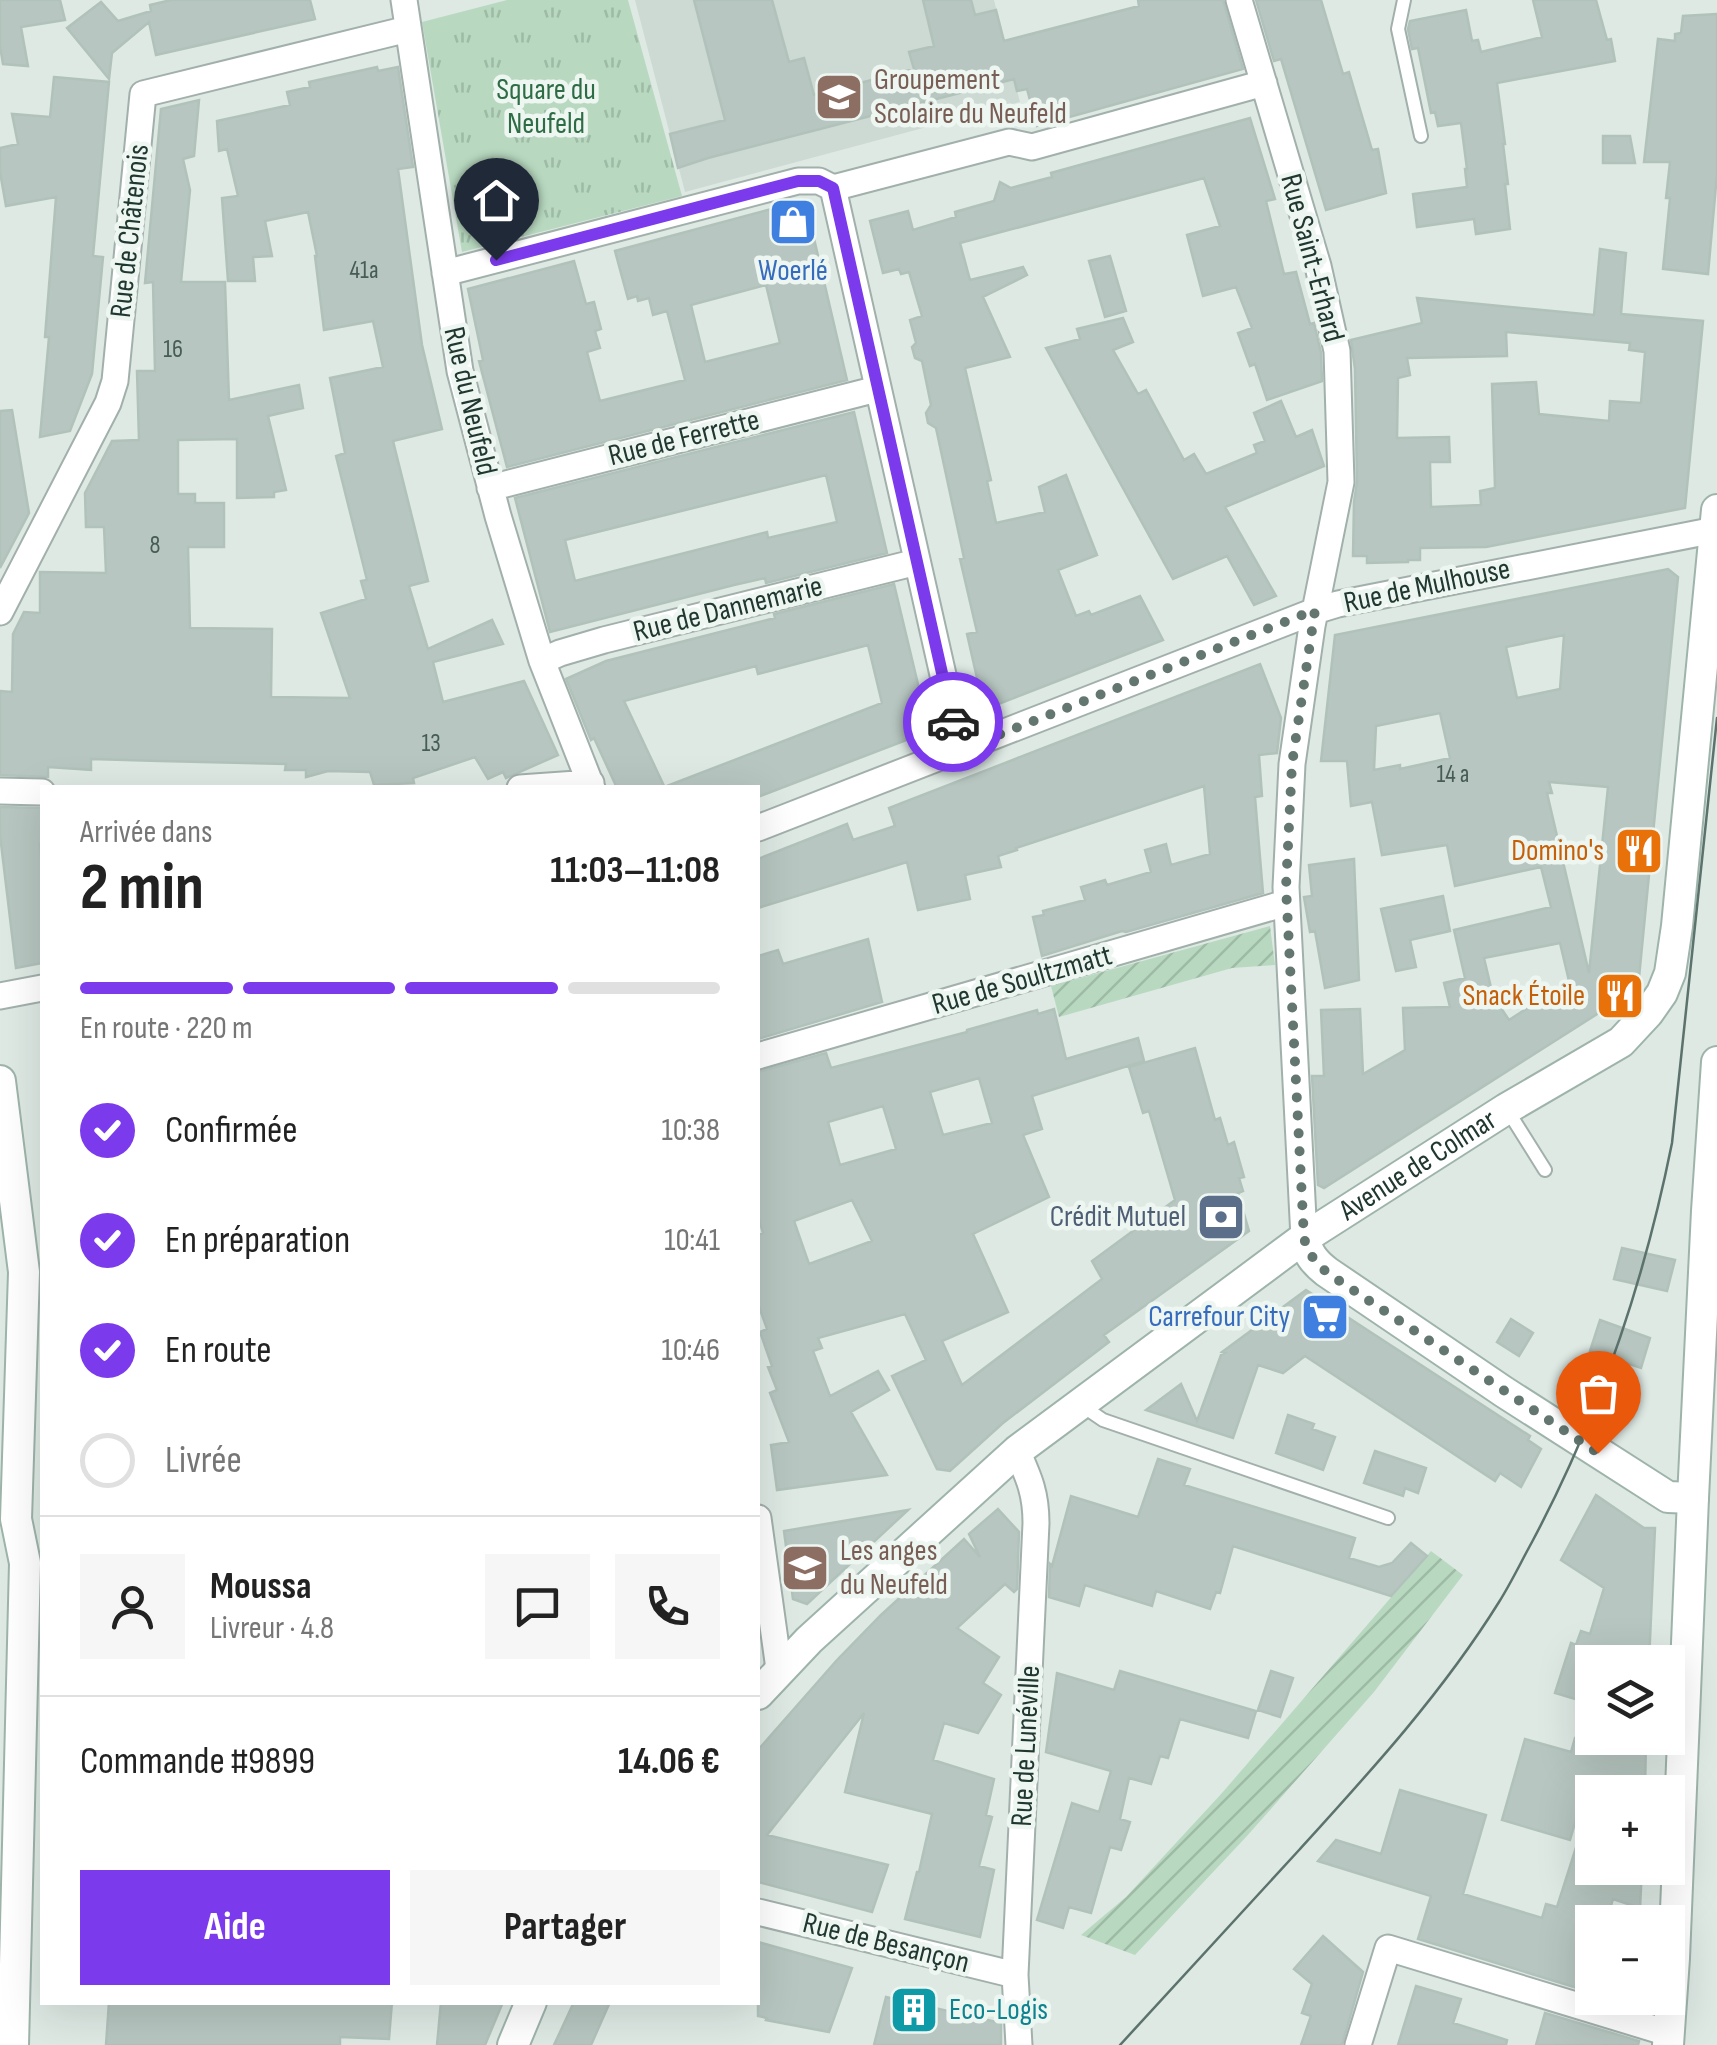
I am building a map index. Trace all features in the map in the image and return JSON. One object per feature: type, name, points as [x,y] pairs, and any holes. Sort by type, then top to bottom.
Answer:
[{"type":"street","name":"Rue du Neufeld","points":[[404,0],[460,372],[542,661],[592,785]]},
{"type":"street","name":"Rue Saint-Erhard","points":[[1239,0],[1318,266],[1338,351],[1341,482],[1315,610],[1292,764],[1286,904],[1304,1238]]},
{"type":"street","name":"Rue de Châtenois","points":[[0,612],[108,404],[115,382],[143,94],[408,30]]},
{"type":"street","points":[[445,273],[798,181],[819,181],[833,188],[1009,142],[1032,147],[1264,83]]},
{"type":"street","points":[[833,188],[960,750]]},
{"type":"street","name":"Rue de Ferrette","points":[[490,488],[877,388]]},
{"type":"street","name":"Rue de Mulhouse","points":[[760,827],[1315,610],[1716,520]]},
{"type":"street","name":"Avenue de Colmar","points":[[760,1692],[779,1669],[1017,1451],[1304,1238],[1506,1109],[1620,1042],[1648,1014],[1670,972],[1677,926],[1716,520]]},
{"type":"street","name":"Rue de Dannemarie","points":[[542,661],[604,640],[917,562]]},
{"type":"street","points":[[0,792],[40,792]]},
{"type":"street","name":"Rue de Soultzmatt","points":[[760,1055],[1286,904]]},
{"type":"street","points":[[0,996],[40,988]]},
{"type":"street","points":[[1358,2045],[1388,1948],[1668,2039],[1705,1498],[1707,1202],[1717,1062]]},
{"type":"street","points":[[0,1081],[33,1272],[12,1312],[16,1518],[26,1563],[9,1889],[13,2045]]},
{"type":"street","points":[[1304,1238],[1308,1252],[1326,1272],[1504,1392],[1668,1497],[1705,1498]]},
{"type":"street","name":"Rue de Lunéville","points":[[1017,1451],[1033,1485],[1036,1523],[1015,1975],[1019,2045]]},
{"type":"street","points":[[760,1532],[779,1669]]},
{"type":"street","name":"Rue de Besançon","points":[[760,1912],[1015,1975]]},
{"type":"street","points":[[513,2045],[530,2005]]},
{"type":"lane","points":[[1404,0],[1398,29],[1421,136]]},
{"type":"lane","points":[[1506,1109],[1545,1170]]},
{"type":"lane","points":[[1080,1404],[1103,1420],[1388,1518]]},
{"type":"shaded area","name":"Groupement Scolaire du Neufeld","points":[[635,0],[994,0],[1020,102],[685,192]]},
{"type":"green space","name":"Square du Neufeld","points":[[507,0],[628,0],[682,196],[462,252],[422,22]]},
{"type":"green space","points":[[1270,926],[1275,965],[1232,968],[1059,1017],[1051,986]]},
{"type":"green space","points":[[1431,1551],[1463,1575],[1374,1692],[1247,1836],[1135,1955],[1081,1935],[1126,1897],[1222,1793]]},
{"type":"building","points":[[0,0],[60,0],[65,20],[21,27],[28,66],[3,64]]},
{"type":"building","points":[[171,0],[310,0],[315,19],[156,55],[149,22],[112,53],[109,79],[67,28],[101,2],[118,21],[151,11],[150,5]]},
{"type":"building","points":[[694,0],[772,0],[789,62],[804,58],[814,95],[914,69],[909,52],[934,46],[923,0],[971,0],[975,15],[996,10],[1004,41],[1139,6],[1138,0],[1223,0],[1243,69],[1037,126],[1027,89],[1017,91],[1014,79],[678,168],[670,134],[725,120]]},
{"type":"building","points":[[1256,0],[1321,0],[1343,74],[1349,72],[1372,150],[1378,149],[1386,193],[1326,210],[1281,59],[1274,61]]},
{"type":"building","points":[[1533,0],[1596,0],[1615,61],[1497,83],[1510,229],[1476,234],[1474,219],[1417,227],[1413,194],[1467,187],[1467,169],[1461,123],[1438,126],[1435,112],[1431,113],[1418,48],[1412,49],[1410,21],[1466,10],[1472,41],[1478,40],[1481,52],[1542,37]]},
{"type":"building","points":[[1717,14],[1717,174],[1708,274],[1663,269],[1670,162],[1644,162],[1658,39],[1675,41],[1675,34],[1681,33],[1683,16]]},
{"type":"building","points":[[377,67],[378,71],[398,67],[413,167],[398,169],[422,345],[442,429],[393,441],[428,581],[409,586],[428,649],[492,620],[503,644],[433,662],[443,702],[524,681],[558,755],[506,778],[503,772],[488,779],[475,757],[413,778],[414,783],[374,785],[370,772],[328,771],[306,777],[306,770],[285,770],[286,764],[91,759],[91,770],[48,767],[48,777],[0,775],[0,691],[12,692],[13,634],[24,612],[40,613],[40,572],[106,573],[104,527],[86,527],[85,493],[112,441],[139,440],[137,371],[155,371],[153,282],[145,283],[161,109],[199,100],[194,156],[183,159],[190,190],[181,282],[225,282],[229,400],[299,385],[303,408],[268,416],[286,490],[274,492],[274,497],[237,498],[237,439],[178,440],[178,494],[195,494],[195,503],[224,503],[224,547],[188,547],[190,628],[272,629],[271,697],[350,698],[321,613],[366,599],[361,581],[367,580],[336,456],[345,453],[330,378],[383,367],[373,321],[324,330],[317,256],[308,212],[265,221],[272,256],[253,257],[255,281],[228,281],[222,198],[238,196],[227,149],[219,151],[217,121],[290,105],[287,92],[310,87],[309,82]]},
{"type":"building","points":[[54,77],[109,82],[93,256],[103,257],[92,374],[70,431],[40,437],[56,197],[6,206],[0,148],[18,144],[12,114],[50,117]]},
{"type":"building","points":[[1250,118],[1275,199],[1266,201],[1284,274],[1296,272],[1310,324],[1314,323],[1322,381],[1267,400],[1255,364],[1250,366],[1238,333],[1252,328],[1236,287],[1203,296],[1187,235],[1220,226],[1204,178],[960,243],[970,280],[1023,267],[1027,275],[983,297],[1010,357],[965,368],[991,480],[987,481],[996,523],[1045,512],[1039,487],[1066,475],[1097,555],[1058,570],[1076,616],[1089,611],[1091,615],[1140,596],[1163,640],[993,706],[982,700],[967,634],[977,632],[960,559],[964,558],[936,428],[928,423],[926,413],[931,405],[922,361],[915,358],[912,347],[916,343],[910,320],[922,316],[909,272],[901,274],[899,269],[883,273],[870,221],[908,211],[913,230],[994,201],[1000,182],[1011,188],[1052,177],[1051,173]]},
{"type":"building","points":[[1603,136],[1630,136],[1635,163],[1603,163]]},
{"type":"building","points":[[805,200],[847,380],[507,467],[479,361],[483,360],[468,289],[574,261],[586,304],[594,302],[601,329],[595,331],[600,348],[587,352],[600,401],[685,380],[667,311],[653,315],[649,298],[628,299],[615,251]],"holes":[[[766,285],[780,343],[705,362],[691,305]]]},
{"type":"building","points":[[1600,249],[1626,253],[1621,314],[1703,321],[1685,508],[1486,547],[1420,548],[1420,560],[1408,562],[1367,563],[1367,556],[1353,556],[1357,482],[1351,340],[1422,323],[1417,298],[1594,315]],"holes":[[[1506,332],[1630,343],[1629,350],[1645,352],[1641,403],[1610,401],[1609,421],[1539,414],[1536,382],[1492,384],[1495,488],[1480,491],[1481,505],[1431,507],[1430,462],[1450,462],[1449,437],[1397,438],[1398,378],[1410,375],[1407,358],[1507,356]]]},
{"type":"building","points":[[1110,256],[1126,311],[1105,317],[1089,261]]},
{"type":"building","points":[[1123,318],[1133,342],[1113,350],[1138,394],[1146,390],[1184,460],[1194,454],[1206,474],[1257,453],[1254,445],[1265,441],[1254,413],[1281,401],[1296,437],[1312,430],[1324,466],[1225,507],[1276,596],[1254,605],[1227,556],[1173,579],[1046,348],[1080,339],[1077,329]]},
{"type":"building","points":[[12,410],[29,513],[0,568],[0,411]]},
{"type":"building","points":[[854,412],[887,553],[766,583],[765,578],[734,585],[550,632],[515,498]],"holes":[[[826,475],[837,522],[768,538],[767,532],[575,581],[565,540]]]},
{"type":"building","points":[[1668,569],[1678,577],[1638,988],[1324,1188],[1318,1185],[1312,1076],[1324,1076],[1321,1010],[1360,1009],[1363,1074],[1405,1050],[1403,1008],[1450,1007],[1444,983],[1465,978],[1454,930],[1551,907],[1541,867],[1455,886],[1447,845],[1382,855],[1372,802],[1351,806],[1347,761],[1321,761],[1335,635]],"holes":[[[1564,635],[1560,689],[1517,698],[1506,647]],[[1440,713],[1450,758],[1400,769],[1400,765],[1374,770],[1376,726]],[[1549,782],[1608,787],[1589,973],[1547,793],[1552,793]],[[1560,943],[1569,981],[1509,1020],[1493,996],[1484,958]]]},
{"type":"building","points":[[894,584],[927,722],[922,734],[760,796],[760,785],[670,785],[882,703],[868,645],[758,674],[756,666],[624,701],[664,785],[616,785],[594,738],[591,740],[566,679],[606,661],[775,618],[774,614]]},
{"type":"building","points":[[1260,664],[1281,718],[1277,753],[1259,755],[1262,796],[1255,797],[1263,893],[1042,956],[1033,917],[1085,900],[1081,887],[1105,880],[1107,885],[1151,872],[1145,850],[1166,844],[1171,865],[1210,854],[1204,786],[998,856],[1001,867],[965,875],[970,899],[918,910],[907,862],[760,907],[760,858],[847,824],[853,840],[895,826],[889,808]]},
{"type":"building","points":[[0,807],[40,808],[40,963],[16,968]]},
{"type":"building","points":[[1354,859],[1359,980],[1325,988],[1315,931],[1310,932],[1304,897],[1312,896],[1309,865]]},
{"type":"building","points":[[1443,896],[1450,931],[1410,940],[1416,967],[1396,971],[1381,909]]},
{"type":"building","points":[[868,939],[882,1002],[760,1038],[760,955],[778,950],[783,964]]},
{"type":"building","points":[[1054,1009],[1066,1059],[1138,1038],[1144,1061],[1032,1096],[1042,1129],[1023,1135],[1049,1197],[973,1234],[1008,1312],[942,1341],[962,1385],[1102,1279],[1092,1261],[1175,1200],[1149,1111],[1143,1113],[1129,1067],[1195,1048],[1215,1120],[1220,1118],[1228,1145],[1234,1142],[1244,1177],[1239,1178],[1243,1191],[1238,1193],[1249,1231],[1104,1335],[1109,1342],[1003,1423],[950,1471],[937,1469],[892,1376],[926,1360],[905,1314],[818,1338],[822,1348],[813,1351],[830,1396],[878,1371],[889,1390],[851,1412],[887,1475],[777,1490],[771,1445],[789,1442],[770,1393],[777,1390],[760,1332],[767,1329],[760,1310],[760,1071],[826,1053],[831,1068],[1037,1010],[1038,1014]],"holes":[[[979,1078],[992,1123],[943,1135],[930,1092]],[[883,1106],[896,1149],[840,1165],[828,1122]],[[852,1200],[872,1241],[809,1264],[794,1221]]]},
{"type":"building","points":[[1622,1248],[1675,1260],[1667,1291],[1614,1279]]},
{"type":"building","points":[[1306,1290],[1530,1436],[1528,1440],[1541,1449],[1521,1487],[1500,1473],[1495,1481],[1305,1356],[1283,1373],[1258,1365],[1233,1438],[1146,1410],[1181,1384],[1197,1421],[1225,1353],[1222,1352]]},
{"type":"building","points":[[1511,1319],[1533,1333],[1519,1356],[1497,1342]]},
{"type":"building","points":[[1600,1320],[1650,1338],[1641,1368],[1590,1351]]},
{"type":"building","points":[[1288,1415],[1335,1437],[1323,1470],[1276,1453]]},
{"type":"building","points":[[1375,1451],[1426,1468],[1418,1493],[1405,1488],[1403,1496],[1364,1483]]},
{"type":"building","points":[[1158,1459],[1190,1469],[1184,1485],[1355,1538],[1349,1558],[1379,1567],[1392,1563],[1411,1543],[1427,1556],[1391,1596],[1233,1546],[1220,1593],[1216,1592],[1210,1609],[1156,1591],[1152,1606],[1085,1585],[1079,1606],[1049,1597],[1050,1564],[1071,1496],[1138,1517]]},
{"type":"building","points":[[1596,1495],[1644,1528],[1655,1528],[1650,1645],[1576,1645],[1581,1631],[1590,1634],[1604,1588],[1561,1560]]},
{"type":"building","points":[[998,1509],[1019,1532],[1017,1589],[1014,1592],[1005,1584],[957,1628],[999,1657],[983,1683],[1001,1695],[978,1733],[944,1723],[933,1760],[994,1779],[986,1815],[992,1817],[979,1866],[994,1870],[980,1937],[905,1919],[932,1814],[845,1792],[864,1713],[767,1835],[888,1865],[872,1912],[760,1883],[760,1748],[837,1660],[964,1539],[980,1557],[969,1534]]},
{"type":"building","points":[[908,1510],[807,1604],[793,1599],[784,1531]]},
{"type":"building","points":[[1571,1643],[1576,1645],[1575,1699],[1555,1693]]},
{"type":"building","points":[[1120,1671],[1256,1711],[1248,1738],[1180,1719],[1168,1758],[1160,1756],[1151,1784],[1129,1778],[1120,1819],[1130,1822],[1121,1850],[1110,1847],[1091,1913],[1069,1907],[1063,1928],[1037,1920],[1072,1803],[1099,1812],[1111,1771],[1046,1752],[1057,1673],[1114,1690]]},
{"type":"building","points":[[1271,1671],[1293,1678],[1280,1717],[1258,1710]]},
{"type":"building","points":[[1575,1738],[1575,1755],[1646,1755],[1645,1775],[1575,1775],[1575,1823],[1570,1840],[1502,1820],[1525,1739],[1571,1752]]},
{"type":"building","points":[[1400,1790],[1486,1815],[1463,1894],[1542,1918],[1546,1904],[1557,1907],[1575,1851],[1575,1885],[1641,1885],[1640,1905],[1613,1899],[1611,1905],[1575,1905],[1575,1987],[1418,1939],[1431,1896],[1318,1861],[1336,1840],[1381,1854]]},
{"type":"building","points":[[1323,1936],[1363,1972],[1342,2045],[1301,2045],[1311,2016],[1302,2013],[1312,1984],[1294,1969]]},
{"type":"building","points":[[760,1943],[852,1968],[829,2032],[758,2016]]},
{"type":"building","points":[[1416,1986],[1461,1999],[1453,2023],[1507,2040],[1506,2045],[1398,2045]]},
{"type":"building","name":"Eco-Logis","points":[[886,1997],[1001,2023],[1001,2045],[874,2045]]},
{"type":"building","points":[[109,2005],[392,2005],[389,2039],[340,2037],[340,2045],[106,2045]]},
{"type":"building","points":[[441,2005],[502,2005],[485,2045],[437,2045]]},
{"type":"building","points":[[573,2005],[609,2005],[591,2045],[554,2045]]},
{"type":"building","points":[[1545,2013],[1639,2041],[1638,2045],[1536,2045]]},
{"type":"tram line","points":[[1120,2045],[1353,1790],[1430,1699],[1503,1595],[1578,1446],[1633,1298],[1672,1143],[1717,718]]},
{"type":"way so far","points":[[953,722],[960,750],[1315,610],[1292,764],[1286,887],[1304,1238],[1308,1252],[1326,1272],[1598,1453]]},
{"type":"place","name":"Groupement Scolaire du Neufeld","points":[[839,97]]},
{"type":"place","name":"Woerlé","points":[[793,222]]},
{"type":"place","name":"Domino's","points":[[1639,851]]},
{"type":"place","name":"Snack Étoile","points":[[1620,996]]},
{"type":"place","name":"Crédit Mutuel","points":[[1221,1217]]},
{"type":"place","name":"Carrefour City","points":[[1325,1317]]},
{"type":"place","name":"Les anges du Neufeld","points":[[805,1568]]},
{"type":"place","name":"Eco-Logis","points":[[914,2010]]},
{"type":"route","points":[[496,260],[798,181],[819,181],[833,188],[953,722]]}]
